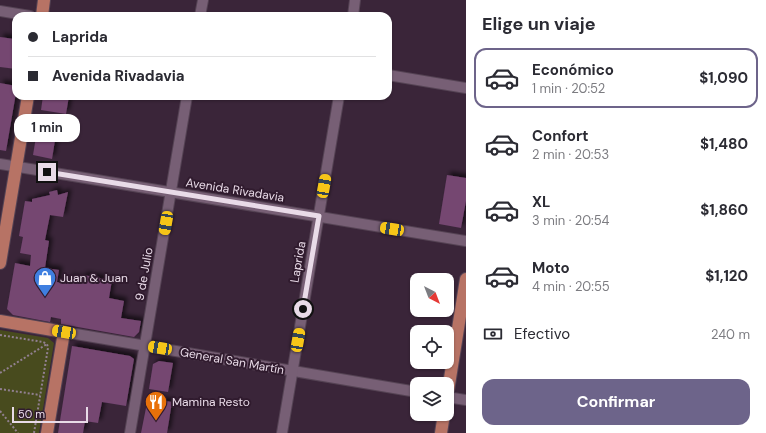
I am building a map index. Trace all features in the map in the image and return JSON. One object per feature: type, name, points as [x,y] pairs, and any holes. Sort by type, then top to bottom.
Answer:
[{"type":"main road","points":[[42,12],[44,0]]},
{"type":"main road","points":[[0,263],[27,100]]},
{"type":"main road","points":[[450,377],[466,279]]},
{"type":"main road","name":"General San Martín","points":[[0,321],[64,332]]},
{"type":"main road","points":[[47,433],[64,332]]},
{"type":"main road","points":[[441,433],[443,421]]},
{"type":"street","points":[[201,12],[203,0]]},
{"type":"street","points":[[354,12],[356,0]]},
{"type":"street","points":[[0,11],[12,13]]},
{"type":"street","points":[[392,77],[466,88]]},
{"type":"street","name":"9 de Julio","points":[[130,433],[186,100]]},
{"type":"street","name":"Laprida","points":[[282,433],[338,100]]},
{"type":"street","name":"Avenida Rivadavia","points":[[0,164],[466,241]]},
{"type":"street","name":"General San Martín","points":[[64,332],[410,391]]},
{"type":"street","points":[[454,398],[466,400]]},
{"type":"path","points":[[0,335],[43,342],[47,344]]},
{"type":"path","points":[[0,373],[47,344]]},
{"type":"path","points":[[34,433],[48,348],[47,344]]},
{"type":"path","points":[[0,389],[40,395]]},
{"type":"path","points":[[0,411],[18,433]]},
{"type":"green space","points":[[0,330],[48,338],[54,343],[39,433],[0,433]]},
{"type":"building","points":[[0,37],[12,39],[12,68],[0,67]]},
{"type":"building","points":[[0,83],[12,85],[12,100],[15,100],[6,151],[0,150]]},
{"type":"building","points":[[42,100],[68,100],[66,114],[41,110]]},
{"type":"building","points":[[37,131],[56,134],[52,159],[33,155]]},
{"type":"building","points":[[447,175],[466,178],[466,201],[461,228],[439,224]]},
{"type":"building","points":[[57,190],[58,195],[68,192],[63,217],[50,215],[45,240],[49,241],[45,268],[59,270],[57,282],[67,284],[69,277],[82,279],[83,275],[112,280],[109,298],[124,301],[121,318],[141,321],[139,332],[134,337],[61,324],[61,319],[51,317],[50,322],[13,315],[7,309],[15,263],[30,266],[31,255],[20,253],[23,237],[19,236],[25,201],[32,202],[32,199],[50,195],[49,192]]},
{"type":"building","points":[[72,346],[130,356],[134,359],[126,406],[102,402],[98,423],[85,421],[83,433],[58,433]]},
{"type":"building","points":[[159,361],[173,363],[168,392],[149,389],[153,364]]},
{"type":"building","name":"Mamina Resto","points":[[148,398],[172,402],[167,433],[141,433]]},
{"type":"place","name":"Juan & Juan","points":[[45,298]]},
{"type":"place","name":"Mamina Resto","points":[[156,422]]},
{"type":"route","points":[[47,172],[319,216],[303,309]]}]
